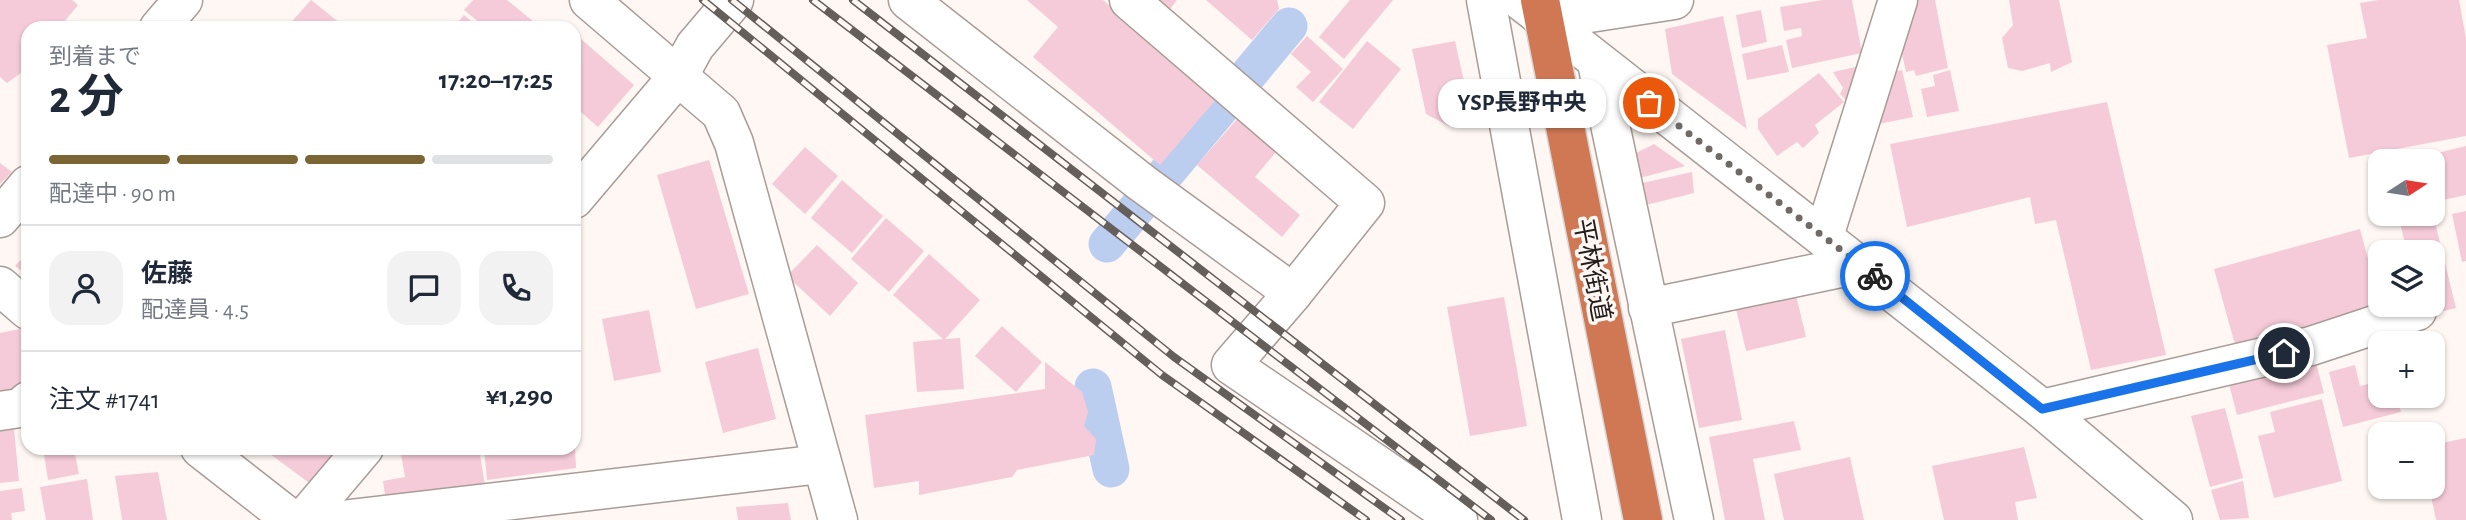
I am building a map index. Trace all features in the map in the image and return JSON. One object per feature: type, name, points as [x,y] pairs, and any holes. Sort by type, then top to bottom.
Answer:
[{"type":"highway","name":"平林街道","points":[[1535,7],[1643,520]]},
{"type":"street","points":[[165,21],[183,0]]},
{"type":"street","points":[[589,0],[721,113],[734,143],[838,520]]},
{"type":"street","points":[[581,191],[679,75],[695,46],[734,0]]},
{"type":"street","points":[[908,0],[1153,190],[1293,293]]},
{"type":"street","points":[[1129,0],[1366,202],[1231,365],[1458,520]]},
{"type":"street","points":[[1486,0],[1582,520]]},
{"type":"street","points":[[1535,7],[1674,0]]},
{"type":"street","points":[[1824,236],[1898,0]]},
{"type":"street","points":[[1535,7],[1597,63],[1860,264],[2042,409],[2173,520]]},
{"type":"street","points":[[1597,63],[1694,520]]},
{"type":"street","points":[[0,218],[21,193]]},
{"type":"street","points":[[1648,308],[1860,264]]},
{"type":"street","points":[[0,286],[21,304]]},
{"type":"street","points":[[2042,409],[2311,346],[2399,317]]},
{"type":"street","points":[[0,411],[21,407]]},
{"type":"street","points":[[209,455],[292,520]]},
{"type":"street","points":[[303,520],[358,455]]},
{"type":"street","points":[[341,520],[821,464]]},
{"type":"building","points":[[0,0],[72,0],[78,5],[65,21],[21,21],[21,73],[7,83],[0,77]]},
{"type":"building","points":[[311,0],[337,21],[292,21]]},
{"type":"building","points":[[473,0],[507,0],[533,21],[477,21],[464,10]]},
{"type":"building","points":[[1027,0],[1103,0],[1218,97],[1160,165],[1033,57],[1058,27]]},
{"type":"building","points":[[1151,0],[1177,0],[1167,13]]},
{"type":"building","points":[[1206,0],[1277,0],[1279,9],[1252,40]]},
{"type":"building","points":[[1350,0],[1393,0],[1344,59],[1319,37]]},
{"type":"building","points":[[1823,0],[1852,0],[1862,53],[1792,68],[1786,40],[1802,36],[1801,28],[1784,31],[1780,7]]},
{"type":"building","points":[[1911,0],[1935,0],[1948,68],[1916,76],[1914,70],[1906,72],[1898,36]]},
{"type":"building","points":[[2009,0],[2059,0],[2072,62],[2051,72],[2050,63],[2022,71],[2008,68],[2002,38],[2013,25]]},
{"type":"building","points":[[2378,0],[2459,0],[2466,38],[2466,136],[2397,149],[2368,149],[2368,154],[2349,158],[2327,45],[2367,38],[2360,3]]},
{"type":"building","points":[[1761,10],[1767,42],[1742,48],[1736,15]]},
{"type":"building","points":[[464,15],[471,21],[459,21]]},
{"type":"building","points":[[1723,16],[1747,129],[1672,74],[1665,29]]},
{"type":"building","points":[[1307,36],[1343,69],[1313,102],[1296,87],[1311,72],[1291,54]]},
{"type":"building","points":[[581,39],[634,85],[598,127],[581,112]]},
{"type":"building","points":[[1367,41],[1401,69],[1353,129],[1319,102]]},
{"type":"building","points":[[1455,41],[1473,122],[1449,126],[1426,114],[1412,49]]},
{"type":"building","points":[[1782,45],[1789,72],[1747,80],[1742,54]]},
{"type":"building","points":[[1860,66],[1849,103],[1840,94],[1843,88],[1833,72]]},
{"type":"building","points":[[1902,70],[1913,117],[1874,125],[1892,72]]},
{"type":"building","points":[[1950,70],[1959,111],[1927,117],[1921,89],[1935,86],[1933,75]]},
{"type":"building","points":[[1819,73],[1844,102],[1815,125],[1819,133],[1803,148],[1797,142],[1777,156],[1758,129],[1758,119]]},
{"type":"building","points":[[2107,102],[2166,355],[2091,370],[2056,220],[2035,224],[2030,197],[1907,227],[1890,144]]},
{"type":"building","points":[[1237,119],[1276,152],[1255,177],[1300,215],[1282,237],[1197,165]]},
{"type":"building","points":[[1654,144],[1685,166],[1640,178],[1636,153]]},
{"type":"building","points":[[2466,146],[2466,195],[2445,200],[2445,151]]},
{"type":"building","points":[[805,147],[838,176],[805,214],[772,184]]},
{"type":"building","points":[[709,160],[749,294],[696,309],[657,175]]},
{"type":"building","points":[[0,163],[12,172],[0,184]]},
{"type":"building","points":[[1692,172],[1694,193],[1642,206],[1638,184]]},
{"type":"building","points":[[842,180],[883,216],[852,253],[811,218]]},
{"type":"building","points":[[2466,211],[2466,261],[2462,262],[2452,214]]},
{"type":"building","points":[[886,218],[924,251],[889,292],[851,259]]},
{"type":"building","points":[[2401,226],[2436,226],[2439,240],[2404,240]]},
{"type":"building","points":[[2360,229],[2368,259],[2368,316],[2237,352],[2214,269]]},
{"type":"building","points":[[817,245],[858,283],[830,316],[787,276]]},
{"type":"building","points":[[929,254],[980,300],[945,339],[960,338],[964,389],[917,392],[913,342],[943,339],[893,295]]},
{"type":"building","points":[[21,260],[21,270],[15,266]]},
{"type":"building","points":[[2445,263],[2456,308],[2445,311]]},
{"type":"building","points":[[1796,295],[1806,337],[1746,351],[1736,309]]},
{"type":"building","points":[[1504,297],[1527,426],[1470,436],[1447,307]]},
{"type":"building","points":[[649,310],[661,372],[614,381],[602,319]]},
{"type":"building","points":[[1002,326],[1042,362],[1016,392],[975,356]]},
{"type":"building","points":[[21,329],[21,384],[18,385],[17,393],[0,396],[0,333]]},
{"type":"building","points":[[1725,330],[1742,420],[1699,428],[1681,339]]},
{"type":"building","points":[[758,348],[776,419],[723,433],[705,362]]},
{"type":"building","points":[[2315,359],[2324,393],[2237,415],[2228,380]]},
{"type":"building","points":[[1045,362],[1082,392],[1088,412],[1084,426],[1096,439],[1094,455],[1017,470],[1012,477],[919,495],[919,481],[874,488],[865,415],[1045,389]]},
{"type":"building","points":[[2355,365],[2360,386],[2368,384],[2368,408],[2400,408],[2401,412],[2343,427],[2329,372]]},
{"type":"building","points":[[2322,399],[2342,481],[2274,498],[2258,436],[2275,432],[2270,412]]},
{"type":"building","points":[[2225,408],[2243,478],[2210,487],[2191,416]]},
{"type":"building","points":[[1794,421],[1801,450],[1753,459],[1765,520],[1725,520],[1709,437]]},
{"type":"building","points":[[14,429],[19,481],[0,483],[0,431]]},
{"type":"building","points":[[2466,438],[2466,520],[2436,520],[2432,499],[2445,499],[2445,442]]},
{"type":"building","points":[[2024,447],[2037,498],[2015,502],[2018,520],[1944,520],[1932,466]]},
{"type":"building","points":[[44,455],[75,455],[79,474],[48,480]]},
{"type":"building","points":[[271,455],[338,455],[312,485]]},
{"type":"building","points":[[401,455],[480,455],[485,486],[386,502],[383,481],[405,477]]},
{"type":"building","points":[[485,455],[575,455],[576,468],[487,480]]},
{"type":"building","points":[[1850,457],[1864,520],[1784,520],[1774,474]]},
{"type":"building","points":[[158,472],[167,520],[122,520],[115,476]]},
{"type":"building","points":[[87,479],[93,520],[46,520],[40,487]]},
{"type":"building","points":[[2243,481],[2249,518],[2220,520],[2211,490]]},
{"type":"building","points":[[22,488],[25,511],[11,513],[12,520],[0,520],[0,491]]},
{"type":"building","points":[[788,503],[791,520],[738,520],[736,507]]},
{"type":"waterway","points":[[1107,244],[1289,26]]},
{"type":"waterway","points":[[1093,387],[1111,469]]},
{"type":"railway","points":[[703,0],[1162,375],[1366,520]]},
{"type":"railway","points":[[732,0],[1174,357],[1401,520]]},
{"type":"railway","points":[[813,0],[1491,520]]},
{"type":"railway","points":[[853,0],[1524,520]]},
{"type":"way so far","points":[[1649,103],[1875,276]]},
{"type":"place","name":"YSP長野中央","points":[[1649,103]]},
{"type":"route","points":[[1875,276],[2042,409],[2284,353]]}]
